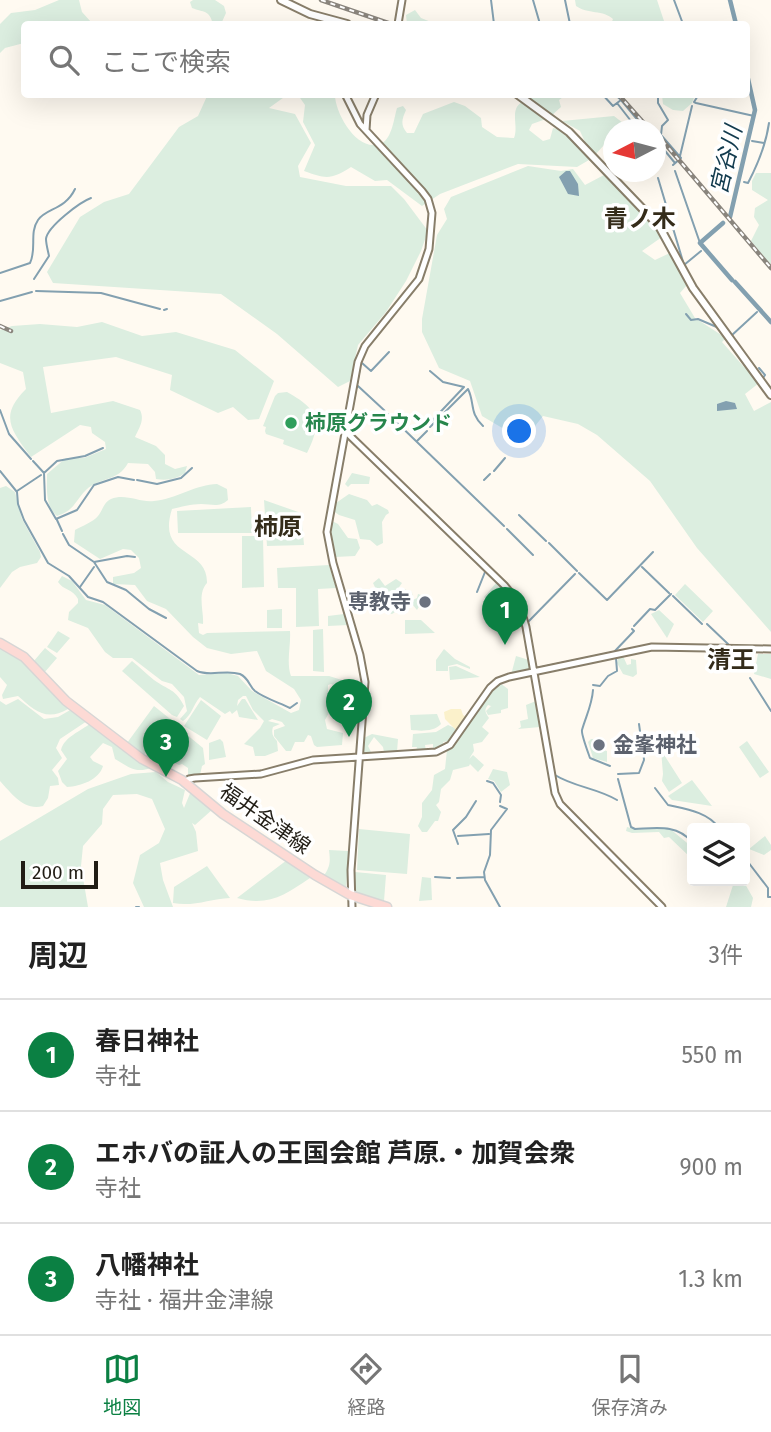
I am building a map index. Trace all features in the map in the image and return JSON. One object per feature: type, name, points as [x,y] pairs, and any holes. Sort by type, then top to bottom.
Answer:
[{"type":"main road","points":[[281,0],[326,21]]},
{"type":"main road","points":[[522,98],[569,132],[659,226],[693,288],[771,395]]},
{"type":"main road","name":"福井金津線","points":[[0,643],[24,657],[61,697],[142,759],[185,783],[214,807],[315,875],[351,895],[387,907]]},
{"type":"street","points":[[399,21],[402,0]]},
{"type":"street","points":[[347,98],[354,115],[366,130],[428,199],[433,223],[429,249],[419,279],[365,346],[358,362],[327,532],[332,563],[363,671],[364,708],[352,907]]},
{"type":"street","points":[[366,130],[367,115],[374,98]]},
{"type":"street","points":[[345,431],[511,593],[523,615],[555,793],[560,804],[662,907]]},
{"type":"street","points":[[185,783],[189,778],[261,774],[313,760],[441,750],[450,745],[490,688],[498,681],[533,672],[652,646],[771,649]]},
{"type":"green space","points":[[59,0],[79,0],[82,12],[90,21],[21,21],[21,44],[5,48],[0,53],[0,24],[11,13],[35,10]]},
{"type":"green space","points":[[215,0],[224,6],[226,13],[222,21],[212,21],[206,12],[192,8],[190,2]]},
{"type":"green space","points":[[575,0],[657,0],[664,21],[612,21],[605,14],[576,6]]},
{"type":"green space","points":[[415,10],[421,18],[428,21],[407,21],[406,15]]},
{"type":"green space","points":[[206,98],[283,98],[269,108],[295,114],[311,143],[298,166],[300,177],[346,186],[391,186],[428,231],[406,281],[386,312],[358,345],[350,381],[338,387],[277,334],[221,294],[53,283],[47,272],[80,217],[104,202],[129,194],[179,127],[198,116]]},
{"type":"green space","points":[[300,98],[335,98],[339,112],[350,130],[357,138],[373,145],[382,143],[388,137],[397,108],[403,106],[406,110],[403,127],[407,133],[414,133],[423,114],[454,102],[465,106],[481,118],[482,127],[497,137],[514,138],[515,113],[522,102],[546,119],[532,124],[529,130],[543,141],[550,139],[553,128],[557,129],[576,143],[589,160],[577,167],[518,164],[440,194],[422,206],[387,180],[375,181],[351,167],[328,177],[304,171],[315,145],[303,122],[305,105]]},
{"type":"green space","points":[[525,98],[562,98],[559,100],[561,107],[551,116]]},
{"type":"green space","points":[[662,98],[694,98],[683,111],[673,110],[663,104]]},
{"type":"green space","points":[[614,116],[618,119],[603,119],[603,146],[595,155],[580,131],[562,121]]},
{"type":"green space","points":[[528,166],[561,171],[573,169],[585,185],[603,176],[603,182],[611,182],[655,225],[662,237],[642,251],[655,260],[672,252],[687,285],[680,293],[695,318],[726,338],[722,342],[759,383],[745,394],[754,411],[771,402],[771,632],[697,548],[650,481],[597,435],[578,424],[543,416],[535,426],[504,429],[482,416],[470,381],[439,368],[422,332],[422,319],[437,235],[447,219],[444,209],[451,197]]},
{"type":"green space","points":[[756,173],[771,173],[771,265],[751,241],[759,225],[754,217],[755,208],[768,200],[752,190]]},
{"type":"green space","points":[[102,322],[142,336],[176,332],[235,350],[274,381],[259,419],[248,420],[233,407],[218,413],[170,390],[172,375],[116,357],[43,367],[51,413],[113,401],[140,410],[142,421],[135,437],[156,446],[165,455],[165,464],[175,469],[187,466],[185,473],[179,477],[160,480],[156,479],[155,472],[148,464],[128,463],[119,473],[91,486],[71,508],[57,516],[49,502],[47,474],[66,458],[84,458],[106,449],[105,442],[92,433],[91,427],[80,425],[31,457],[17,438],[10,422],[13,407],[26,389],[23,372],[0,363],[0,330],[12,326],[40,324],[77,327]]},
{"type":"green space","name":"柿原グラウンド","points":[[287,392],[305,404],[315,417],[315,432],[307,453],[283,444],[284,440],[266,434],[266,427],[263,426],[275,396]]},
{"type":"green space","points":[[352,473],[370,477],[369,484],[351,484],[348,487],[345,484]]},
{"type":"green space","points":[[217,484],[227,489],[228,500],[218,505],[197,504],[172,509],[169,525],[176,545],[200,563],[205,571],[207,583],[202,592],[203,624],[198,623],[199,633],[290,631],[291,676],[329,676],[358,685],[343,688],[328,685],[328,696],[342,698],[341,712],[330,711],[325,720],[327,729],[343,733],[342,745],[317,747],[308,735],[304,742],[295,742],[291,751],[286,751],[274,736],[274,730],[285,726],[272,719],[268,721],[280,724],[273,727],[272,731],[278,751],[265,756],[255,756],[253,747],[244,744],[264,721],[253,710],[246,696],[238,700],[237,706],[245,699],[258,720],[239,717],[237,710],[232,714],[230,711],[225,714],[200,697],[183,721],[180,719],[187,711],[184,697],[172,684],[162,681],[132,658],[113,658],[105,652],[88,628],[68,620],[69,612],[78,603],[78,599],[58,582],[62,576],[72,581],[86,600],[105,605],[199,675],[227,673],[238,676],[252,691],[291,713],[299,710],[301,700],[294,689],[266,671],[257,651],[231,654],[207,648],[166,609],[147,601],[135,585],[113,584],[113,577],[134,573],[141,568],[139,558],[131,550],[123,549],[100,559],[74,542],[75,530],[96,518],[111,499],[122,497],[154,501]]},
{"type":"green space","points":[[6,486],[15,492],[22,519],[41,557],[37,563],[12,572],[0,588],[0,488]]},
{"type":"green space","points":[[349,494],[367,500],[372,506],[377,504],[388,510],[389,513],[382,522],[383,543],[377,546],[370,540],[360,539],[355,520],[332,510],[333,505]]},
{"type":"green space","points":[[264,500],[301,513],[304,545],[267,546]]},
{"type":"green space","points":[[251,507],[252,533],[178,533],[177,511]]},
{"type":"green space","points":[[330,520],[338,524],[348,538],[357,539],[360,548],[355,556],[335,557],[328,530]]},
{"type":"green space","points":[[242,536],[263,536],[264,587],[242,588]]},
{"type":"green space","points":[[329,565],[336,588],[318,589],[319,626],[296,627],[296,588],[278,588],[277,568]]},
{"type":"green space","points":[[379,578],[385,586],[396,579],[402,583],[388,603],[382,602],[373,583]]},
{"type":"green space","points":[[496,583],[515,604],[504,609],[502,622],[494,621],[501,605],[494,600],[502,591],[489,603],[484,597]]},
{"type":"green space","points":[[685,584],[713,611],[703,622],[675,595]]},
{"type":"green space","points":[[404,589],[412,592],[413,600],[418,594],[421,595],[422,601],[417,610],[408,603],[392,614],[388,613],[397,596]]},
{"type":"green space","points":[[282,609],[282,628],[267,628],[267,610]]},
{"type":"green space","points":[[659,610],[674,624],[667,638],[651,614]]},
{"type":"green space","points":[[344,614],[348,625],[328,626],[328,616]]},
{"type":"green space","points":[[405,620],[421,620],[435,633],[405,634]]},
{"type":"green space","points":[[323,629],[324,672],[313,671],[313,630]]},
{"type":"green space","points":[[58,631],[70,638],[57,653],[47,647]]},
{"type":"green space","points":[[0,646],[25,661],[68,709],[47,714],[35,710],[18,696],[3,699],[7,685],[0,677]]},
{"type":"green space","points":[[45,648],[57,658],[44,673],[33,662]]},
{"type":"green space","points":[[444,649],[470,669],[457,664],[448,666],[448,671],[436,671],[436,660]]},
{"type":"green space","points":[[758,654],[771,654],[771,679],[754,674]]},
{"type":"green space","points":[[516,656],[529,660],[531,671],[511,675]]},
{"type":"green space","points":[[619,656],[623,656],[627,665],[631,664],[631,659],[636,660],[637,674],[633,677],[623,674],[617,663]]},
{"type":"green space","points":[[132,661],[178,696],[184,706],[177,717],[122,671]]},
{"type":"green space","points":[[456,666],[480,677],[450,680],[449,667]]},
{"type":"green space","points":[[500,683],[508,689],[508,708],[501,710],[501,713],[488,715],[486,711],[489,718],[482,727],[489,733],[482,742],[473,744],[474,751],[469,759],[473,755],[484,765],[478,772],[470,764],[453,770],[450,780],[441,789],[436,805],[441,812],[438,821],[435,821],[427,832],[422,832],[418,826],[422,817],[422,803],[432,790],[434,775],[445,769],[447,750],[487,694]]},
{"type":"green space","points":[[18,699],[44,719],[58,717],[72,709],[87,721],[60,739],[56,748],[62,758],[52,770],[59,785],[50,786],[43,806],[24,804],[0,781],[0,701],[6,705]]},
{"type":"green space","points":[[201,700],[221,716],[207,740],[184,726]]},
{"type":"green space","points":[[536,701],[540,727],[518,729],[521,727],[520,721],[528,719],[526,705]]},
{"type":"green space","points":[[154,706],[174,722],[175,727],[152,756],[147,752],[143,756],[127,743]]},
{"type":"green space","points":[[437,714],[441,724],[438,727],[411,730],[410,715]]},
{"type":"green space","points":[[91,723],[150,768],[136,770],[128,767],[115,759],[112,747],[103,743],[90,757],[103,766],[98,775],[83,784],[67,787],[58,771],[67,759],[61,750],[69,738]]},
{"type":"green space","points":[[448,725],[455,728],[456,734],[450,741],[443,742],[444,746],[433,750],[433,744],[425,745],[426,751],[416,751],[417,747],[412,747],[413,734],[436,732]]},
{"type":"green space","points":[[180,729],[203,748],[205,764],[200,775],[188,776],[188,768],[182,764],[172,762],[166,769],[153,763]]},
{"type":"green space","points":[[372,734],[398,739],[397,752],[384,752],[374,737],[368,746],[372,754],[365,754],[364,738]]},
{"type":"green space","points":[[220,739],[226,757],[209,760],[209,743]]},
{"type":"green space","points":[[594,739],[598,749],[607,751],[607,762],[593,758],[588,742]]},
{"type":"green space","points":[[747,741],[769,772],[760,778],[739,747]]},
{"type":"green space","points":[[661,750],[682,783],[669,792],[662,781]]},
{"type":"green space","points":[[493,769],[507,772],[510,785],[501,792],[494,781],[488,779]]},
{"type":"green space","points":[[156,772],[168,782],[185,790],[182,803],[184,808],[191,791],[213,809],[195,825],[192,823],[198,851],[160,863],[173,907],[144,907],[133,883],[140,855],[159,843],[165,829],[152,799],[137,794],[113,795],[103,809],[102,824],[83,846],[81,866],[88,907],[0,907],[0,841],[88,789],[131,774]]},
{"type":"green space","points":[[692,780],[712,806],[672,800],[668,796]]},
{"type":"green space","points":[[627,827],[669,828],[687,843],[687,854],[669,837],[664,838],[659,832],[626,831]]},
{"type":"green space","points":[[359,829],[410,834],[407,874],[357,870]]},
{"type":"green space","points":[[765,836],[771,845],[771,850],[764,855],[750,848]]},
{"type":"green space","points":[[329,850],[349,853],[346,887],[315,872],[325,874],[330,859]]},
{"type":"green space","points":[[287,860],[310,878],[276,898],[258,901],[237,898]]},
{"type":"green space","points":[[207,866],[230,898],[173,903],[174,887]]},
{"type":"green space","points":[[355,872],[386,875],[384,901],[355,892]]},
{"type":"green space","points":[[422,877],[431,878],[432,900],[419,901]]},
{"type":"green space","points":[[733,886],[746,886],[753,898],[751,907],[726,907]]},
{"type":"sand","points":[[461,709],[467,717],[457,731],[445,719],[444,712]]},
{"type":"water","points":[[570,171],[578,184],[579,196],[568,194],[559,177]]},
{"type":"water","points":[[726,401],[735,403],[737,409],[717,411],[717,404]]},
{"type":"waterway","points":[[491,0],[494,21]]},
{"type":"waterway","points":[[533,0],[539,21]]},
{"type":"waterway","points":[[565,0],[569,21]]},
{"type":"waterway","points":[[674,0],[682,21]]},
{"type":"waterway","name":"宮谷川","points":[[730,0],[735,21]]},
{"type":"waterway","name":"宮谷川","points":[[730,217],[755,110],[750,88]]},
{"type":"waterway","points":[[606,98],[613,106],[621,100],[637,119]]},
{"type":"waterway","points":[[658,98],[668,120],[662,126],[661,135],[681,158],[673,165]]},
{"type":"waterway","points":[[696,98],[696,103],[754,116]]},
{"type":"waterway","points":[[617,103],[629,119]]},
{"type":"waterway","points":[[680,156],[692,106]]},
{"type":"waterway","points":[[744,182],[748,183],[758,161],[769,123]]},
{"type":"waterway","points":[[752,141],[764,143]]},
{"type":"waterway","points":[[666,152],[675,163]]},
{"type":"waterway","points":[[675,171],[700,243]]},
{"type":"waterway","points":[[659,182],[684,265],[701,251]]},
{"type":"waterway","points":[[0,273],[30,263],[34,230],[38,220],[66,201],[75,189]]},
{"type":"waterway","points":[[34,279],[49,256],[46,239],[52,228],[79,204],[91,198]]},
{"type":"waterway","name":"宮谷川","points":[[723,223],[700,243],[732,280]]},
{"type":"waterway","name":"宮谷川","points":[[735,282],[771,322]]},
{"type":"waterway","points":[[36,291],[101,293],[160,309]]},
{"type":"waterway","points":[[0,301],[32,292]]},
{"type":"waterway","points":[[731,336],[757,312]]},
{"type":"waterway","points":[[686,314],[691,320],[698,319],[719,328]]},
{"type":"waterway","points":[[739,346],[746,356]]},
{"type":"waterway","points":[[362,363],[371,371],[389,352]]},
{"type":"waterway","points":[[350,421],[360,368]]},
{"type":"waterway","points":[[759,368],[765,375],[763,378]]},
{"type":"waterway","points":[[428,425],[464,387],[443,382],[430,371]]},
{"type":"waterway","points":[[358,386],[385,411]]},
{"type":"waterway","points":[[430,427],[468,389],[476,417],[483,426]]},
{"type":"waterway","points":[[0,410],[9,434],[31,459]]},
{"type":"waterway","points":[[388,414],[504,526]]},
{"type":"waterway","points":[[417,441],[427,431]]},
{"type":"waterway","points":[[347,437],[369,458]]},
{"type":"waterway","points":[[44,473],[57,461],[85,456],[103,448]]},
{"type":"waterway","points":[[494,471],[505,458]]},
{"type":"waterway","points":[[33,461],[44,473],[45,500],[56,519],[77,510],[94,485],[118,477],[134,480]]},
{"type":"waterway","points":[[137,480],[157,484],[181,478],[192,468]]},
{"type":"waterway","points":[[0,471],[17,492],[24,520],[48,563],[69,576],[88,597],[103,602],[197,671],[240,674],[263,696],[290,708],[297,703]]},
{"type":"waterway","points":[[484,480],[490,474]]},
{"type":"waterway","points":[[17,491],[41,475]]},
{"type":"waterway","points":[[417,504],[444,531]]},
{"type":"waterway","points":[[519,515],[546,541]]},
{"type":"waterway","points":[[57,520],[62,531]]},
{"type":"waterway","points":[[507,529],[533,555]]},
{"type":"waterway","points":[[446,533],[472,558]]},
{"type":"waterway","points":[[63,534],[69,545],[94,562],[135,557]]},
{"type":"waterway","points":[[549,543],[577,571]]},
{"type":"waterway","points":[[579,573],[607,600],[653,552]]},
{"type":"waterway","points":[[475,561],[505,590]]},
{"type":"waterway","points":[[94,562],[107,582],[126,590],[149,609],[166,618]]},
{"type":"waterway","points":[[80,587],[94,567]]},
{"type":"waterway","points":[[642,567],[669,593]]},
{"type":"waterway","points":[[477,592],[485,572]]},
{"type":"waterway","points":[[527,623],[575,574]]},
{"type":"waterway","points":[[634,626],[650,609],[655,610],[671,594]]},
{"type":"waterway","points":[[673,596],[702,624]]},
{"type":"waterway","points":[[503,621],[506,610],[516,605]]},
{"type":"waterway","points":[[707,624],[728,644],[722,646]]},
{"type":"waterway","points":[[523,625],[524,635]]},
{"type":"waterway","points":[[535,666],[537,668],[614,652],[634,631],[632,629]]},
{"type":"waterway","points":[[593,685],[600,686],[608,676],[617,671],[616,658]]},
{"type":"waterway","points":[[750,678],[771,711]]},
{"type":"waterway","points":[[593,690],[582,730],[583,736],[590,758],[610,766]]},
{"type":"waterway","points":[[639,724],[642,746]]},
{"type":"waterway","points":[[618,774],[639,773],[644,760],[643,748]]},
{"type":"waterway","points":[[555,775],[617,800]]},
{"type":"waterway","points":[[618,779],[631,827],[673,830],[687,837]]},
{"type":"waterway","points":[[487,781],[493,783],[501,795],[500,802]]},
{"type":"waterway","points":[[655,788],[668,805],[703,815],[714,823]]},
{"type":"waterway","points":[[458,844],[453,830],[466,817],[476,801]]},
{"type":"waterway","points":[[500,806],[507,809],[491,830],[490,855],[484,872],[485,880],[500,907]]},
{"type":"waterway","points":[[458,836],[489,834]]},
{"type":"waterway","points":[[750,865],[768,888],[768,897],[771,897]]},
{"type":"waterway","points":[[435,877],[450,878]]},
{"type":"waterway","points":[[457,878],[484,877]]},
{"type":"railway","points":[[321,0],[382,21]]},
{"type":"railway","points":[[622,98],[640,119]]},
{"type":"railway","points":[[666,145],[771,268]]},
{"type":"railway","points":[[0,326],[11,331]]},
{"type":"place","name":"柿原グラウンド","points":[[291,423]]},
{"type":"place","name":"専教寺","points":[[425,602]]},
{"type":"place","name":"春日神社","points":[[505,645]]},
{"type":"place","name":"エホバの証人の王国会館 芦原.・加賀会衆","points":[[349,737]]},
{"type":"place","name":"金峯神社","points":[[599,745]]},
{"type":"place","name":"八幡神社","points":[[166,777]]},
{"type":"district","name":"青ノ木","points":[[640,219]]},
{"type":"district","name":"柿原","points":[[278,527]]},
{"type":"district","name":"清王","points":[[731,660]]}]
